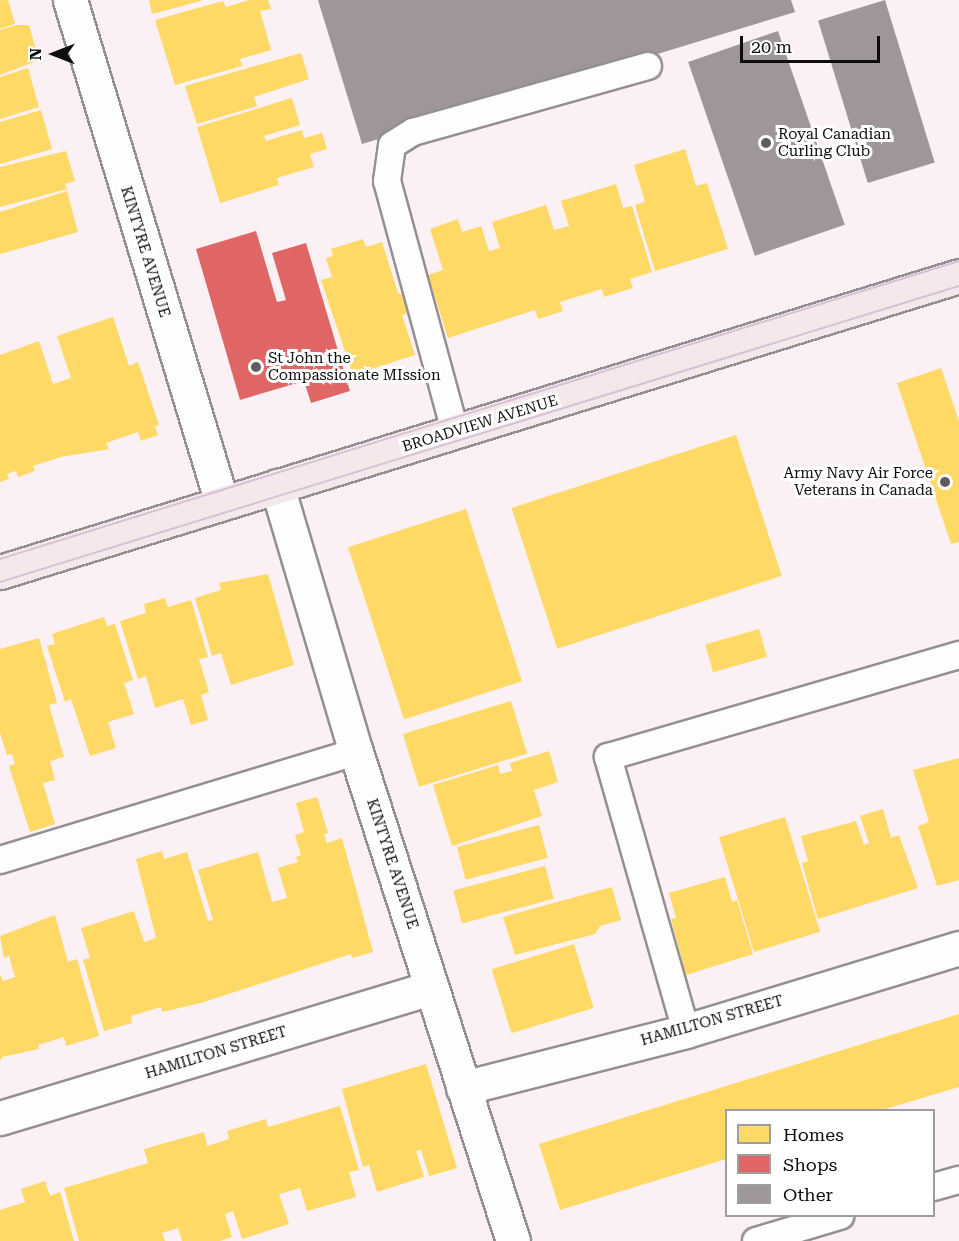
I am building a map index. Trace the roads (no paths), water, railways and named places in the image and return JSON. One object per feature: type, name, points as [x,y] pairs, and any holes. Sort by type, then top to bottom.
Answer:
[{"type":"main road","name":"BROADVIEW AVENUE","points":[[0,572],[959,276]]},
{"type":"street","name":"KINTYRE AVENUE","points":[[69,0],[222,503]]},
{"type":"street","name":"KINTYRE AVENUE","points":[[277,486],[356,752],[512,1241]]},
{"type":"street","name":"HAMILTON STREET","points":[[463,1088],[686,1030],[959,948]]},
{"type":"street","name":"HAMILTON STREET","points":[[0,1118],[431,988]]},
{"type":"lane","points":[[455,431],[387,182],[392,145],[413,132],[648,66]]},
{"type":"lane","points":[[686,1030],[608,758],[959,655]]},
{"type":"lane","points":[[0,861],[356,752]]},
{"type":"lane","points":[[935,1186],[959,1180]]},
{"type":"lane","points":[[756,1241],[834,1217]]},
{"type":"tram line","points":[[0,559],[959,261]]},
{"type":"tram line","points":[[0,582],[959,286]]},
{"type":"place","name":"Royal Canadian Curling Club","points":[[766,143]]},
{"type":"place","name":"St John the Compassionate MIssion","points":[[256,367]]},
{"type":"place","name":"Army Navy Air Force Veterans in Canada","points":[[945,482]]}]
